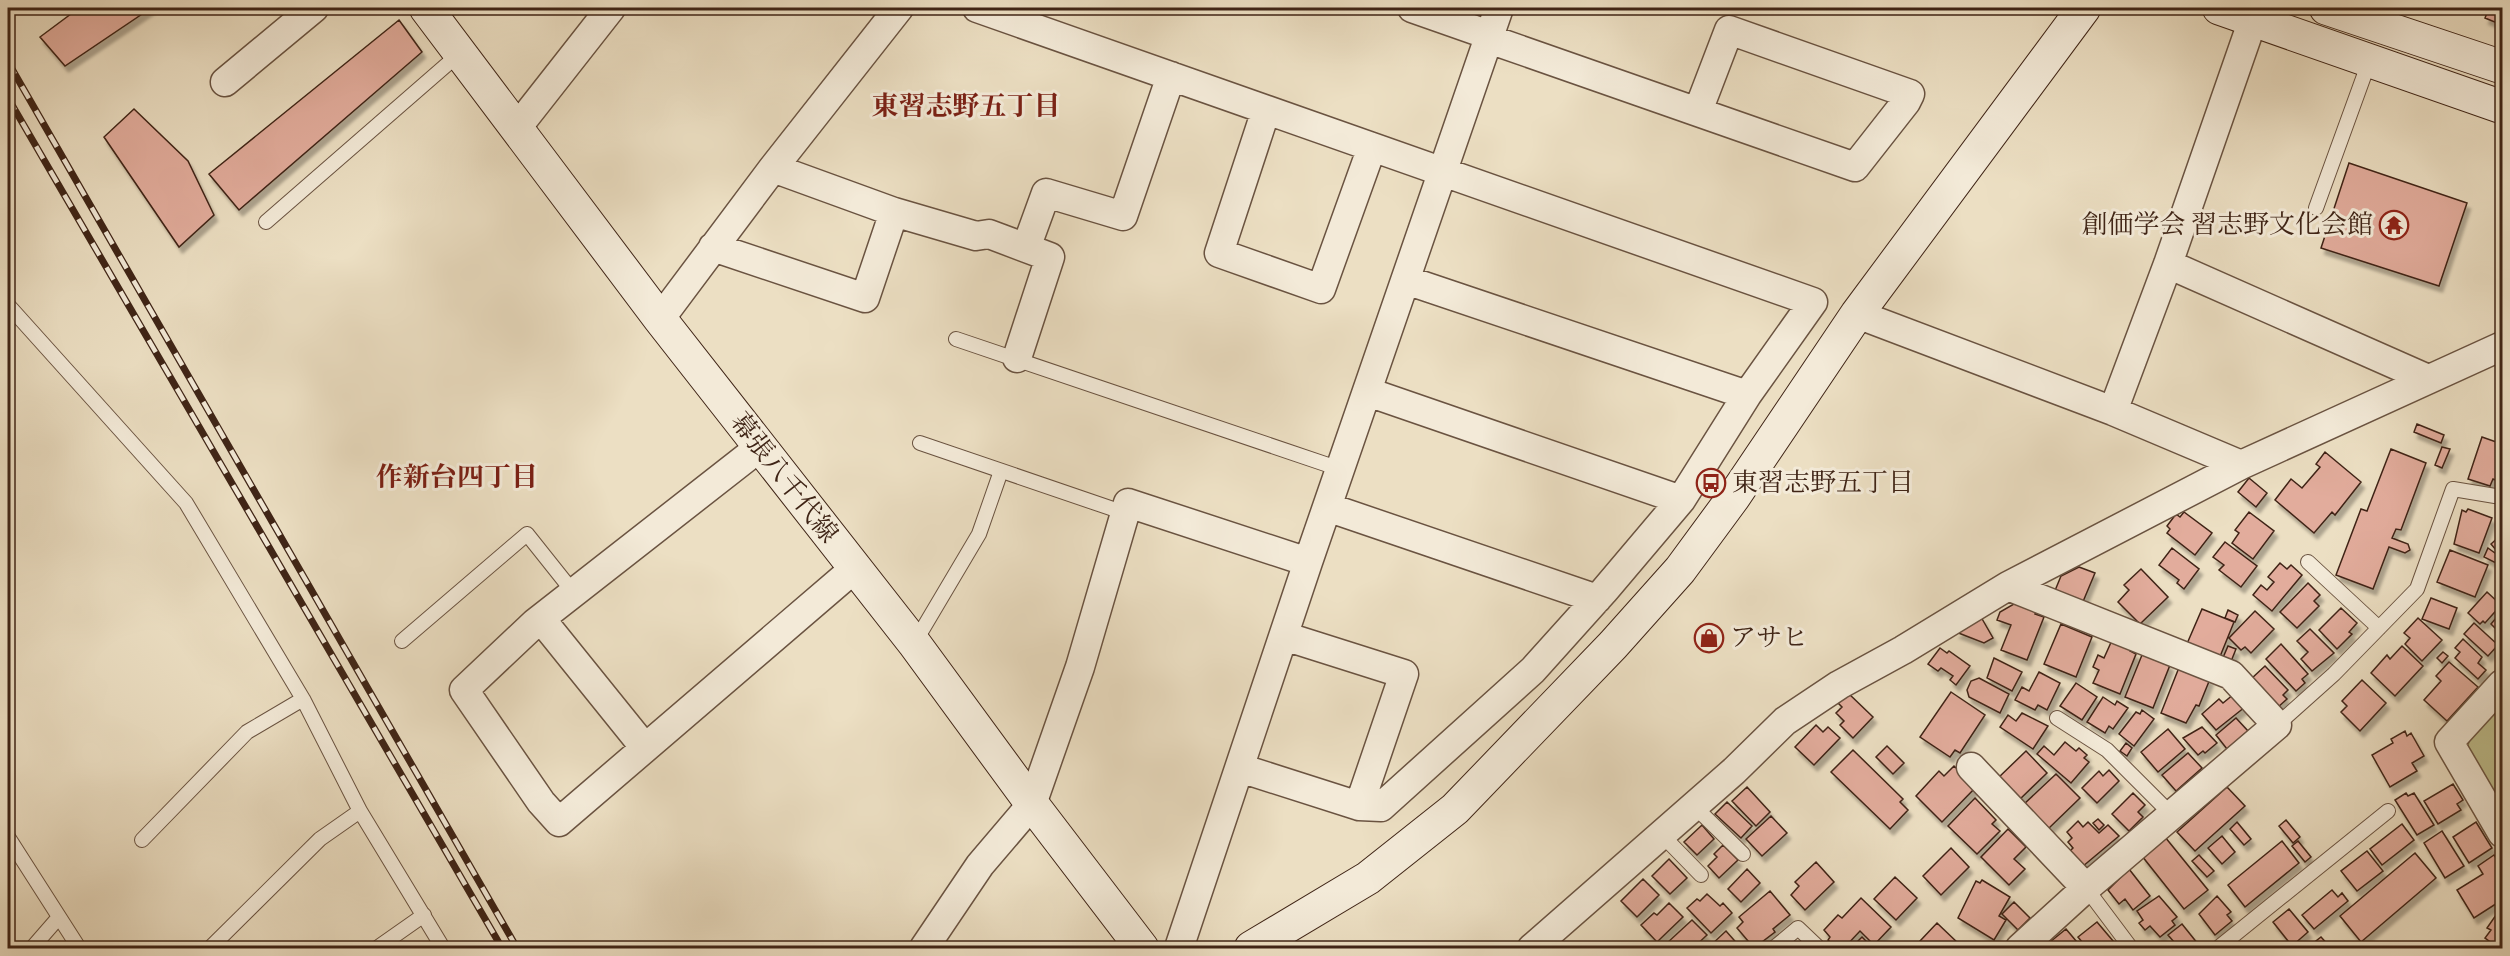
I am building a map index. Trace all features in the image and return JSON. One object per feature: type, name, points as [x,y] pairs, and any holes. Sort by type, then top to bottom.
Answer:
[{"type":"street","points":[[225,82],[314,8]]},
{"type":"street","points":[[516,129],[610,8]]},
{"type":"street","points":[[660,319],[773,168],[899,8]]},
{"type":"street","points":[[977,8],[1813,302],[1747,395],[1681,500],[1597,599],[1533,670],[1381,807],[1359,806],[1240,768]]},
{"type":"street","points":[[1412,8],[1489,37],[1698,111],[1854,166],[1910,94],[1729,30],[1698,111]]},
{"type":"street","points":[[1179,948],[1308,562],[1499,8]]},
{"type":"street","points":[[1251,948],[1368,878],[1455,809],[1536,727],[1680,570],[1733,498],[1857,314],[2084,8]]},
{"type":"street","points":[[2219,8],[2255,13],[2369,62],[2502,107]]},
{"type":"street","points":[[2326,8],[2502,67]]},
{"type":"street","points":[[2113,411],[2168,264],[2255,13]]},
{"type":"street","name":"幕張八千代線","points":[[437,16],[459,54],[660,319],[914,643],[1032,804],[1142,948]]},
{"type":"street","points":[[1026,248],[1046,192],[1123,216],[1171,76]]},
{"type":"street","points":[[1266,110],[1219,253],[1321,289],[1372,147]]},
{"type":"street","points":[[773,168],[894,212],[976,236],[989,234],[1050,257],[1017,358]]},
{"type":"street","points":[[713,247],[865,298],[894,212]]},
{"type":"street","points":[[2168,264],[2428,379]]},
{"type":"street","points":[[1406,280],[1747,395]]},
{"type":"street","points":[[1857,314],[2113,411],[2241,465]]},
{"type":"street","points":[[1532,948],[1662,835],[1785,722],[1839,685],[1903,650],[2008,586],[2241,465],[2502,346]]},
{"type":"street","points":[[1368,392],[1681,500]]},
{"type":"street","points":[[760,447],[542,619],[464,690],[541,802],[559,822],[855,568]]},
{"type":"street","points":[[924,948],[980,865],[1032,804],[1080,667],[1128,503],[1308,562]]},
{"type":"street","points":[[1327,507],[1597,599]]},
{"type":"street","points":[[2008,586],[2231,675],[2277,725],[2086,888],[2024,947]]},
{"type":"street","points":[[542,619],[645,748]]},
{"type":"street","points":[[1284,636],[1404,674],[1359,806]]},
{"type":"street","points":[[2502,684],[2449,742],[2502,833]]},
{"type":"street","points":[[1971,767],[2086,888]]},
{"type":"lane","points":[[266,222],[459,54]]},
{"type":"lane","points":[[2316,208],[2369,62]]},
{"type":"lane","points":[[8,305],[186,502],[303,699],[360,811],[443,948]]},
{"type":"lane","points":[[956,339],[1340,469]]},
{"type":"lane","points":[[920,443],[1125,513]]},
{"type":"lane","points":[[914,643],[979,534],[1001,471]]},
{"type":"lane","points":[[2277,725],[2417,589],[2453,489],[2501,497]]},
{"type":"lane","points":[[402,641],[527,534],[574,593]]},
{"type":"lane","points":[[2308,561],[2379,628]]},
{"type":"lane","points":[[142,840],[247,732],[303,699]]},
{"type":"lane","points":[[2057,718],[2107,750],[2171,814]]},
{"type":"lane","points":[[1694,806],[1743,854]]},
{"type":"lane","points":[[210,948],[320,839],[360,811]]},
{"type":"lane","points":[[2218,948],[2388,811]]},
{"type":"lane","points":[[1662,835],[1701,875]]},
{"type":"lane","points":[[8,837],[79,948]]},
{"type":"lane","points":[[2086,888],[2131,948]]},
{"type":"lane","points":[[377,948],[424,915]]},
{"type":"lane","points":[[32,948],[59,917]]},
{"type":"lane","points":[[1774,948],[1798,928],[1819,948]]},
{"type":"green space","points":[[2502,701],[2502,809],[2467,751],[2469,741]]},
{"type":"building","points":[[79,8],[151,8],[65,66],[40,37]]},
{"type":"building","points":[[2489,8],[2502,8],[2502,25],[2485,18]]},
{"type":"building","points":[[399,20],[422,52],[239,210],[209,174]]},
{"type":"building","points":[[134,109],[188,161],[214,215],[179,247],[104,137]]},
{"type":"building","name":"創価学会 習志野文化会館","points":[[2349,163],[2467,203],[2439,286],[2321,248]]},
{"type":"building","points":[[2417,424],[2444,435],[2441,443],[2414,432]]},
{"type":"building","points":[[2482,437],[2502,444],[2502,466],[2498,481],[2493,479],[2490,486],[2468,479]]},
{"type":"building","points":[[2442,447],[2450,449],[2442,468],[2435,465]]},
{"type":"building","points":[[2391,449],[2426,463],[2401,530],[2396,529],[2392,538],[2408,544],[2410,550],[2405,553],[2389,547],[2373,589],[2336,575],[2361,509],[2367,511]]},
{"type":"building","points":[[2325,452],[2361,482],[2335,515],[2332,512],[2314,533],[2275,500],[2291,479],[2302,488],[2320,467],[2316,464]]},
{"type":"building","points":[[2249,478],[2267,493],[2256,507],[2238,492]]},
{"type":"building","points":[[2468,509],[2492,518],[2479,553],[2454,544],[2462,510],[2466,512]]},
{"type":"building","points":[[2184,512],[2212,533],[2195,555],[2167,533],[2170,529],[2167,526],[2176,514],[2180,517]]},
{"type":"building","points":[[2249,512],[2274,531],[2253,559],[2232,543],[2239,533],[2235,530]]},
{"type":"building","points":[[2502,526],[2502,557],[2491,544],[2501,535],[2497,531]]},
{"type":"building","points":[[2225,542],[2257,566],[2241,587],[2219,570],[2224,565],[2213,557]]},
{"type":"building","points":[[2172,548],[2199,569],[2184,589],[2177,583],[2179,580],[2159,565]]},
{"type":"building","points":[[2488,548],[2499,556],[2496,563],[2484,557]]},
{"type":"building","points":[[2450,550],[2488,565],[2475,597],[2437,582]]},
{"type":"building","points":[[2280,563],[2287,569],[2291,565],[2302,575],[2272,611],[2253,595],[2261,585],[2267,590],[2274,582],[2268,577]]},
{"type":"building","points":[[2079,567],[2095,573],[2082,604],[2054,593],[2061,576]]},
{"type":"building","points":[[2141,569],[2168,597],[2140,624],[2118,602],[2129,590],[2124,585]]},
{"type":"building","points":[[2308,583],[2320,595],[2314,601],[2319,606],[2297,628],[2280,612]]},
{"type":"building","points":[[2502,587],[2502,599],[2497,594]]},
{"type":"building","points":[[2487,592],[2501,605],[2485,623],[2483,621],[2480,624],[2468,613]]},
{"type":"building","points":[[2431,598],[2457,608],[2449,629],[2422,619]]},
{"type":"building","points":[[2019,601],[2037,608],[2035,614],[2044,617],[2027,660],[2001,650],[2011,625],[1997,620],[2000,612]]},
{"type":"building","points":[[2341,608],[2357,623],[2349,632],[2352,634],[2337,649],[2319,630]]},
{"type":"building","points":[[2202,609],[2234,622],[2219,659],[2186,646]]},
{"type":"building","points":[[2228,610],[2238,615],[2235,622],[2225,618]]},
{"type":"building","points":[[2255,611],[2274,629],[2251,653],[2245,647],[2241,650],[2229,638]]},
{"type":"building","points":[[2502,611],[2502,630],[2500,633],[2491,624]]},
{"type":"building","points":[[1981,617],[1993,638],[1984,643],[1956,632]]},
{"type":"building","points":[[2418,618],[2442,640],[2422,661],[2405,644],[2410,638],[2404,633]]},
{"type":"building","points":[[2474,623],[2498,645],[2488,656],[2464,634]]},
{"type":"building","points":[[2061,624],[2092,637],[2076,677],[2044,664]]},
{"type":"building","points":[[2310,629],[2334,653],[2312,671],[2301,659],[2308,652],[2297,641]]},
{"type":"building","points":[[2113,638],[2132,646],[2130,651],[2136,654],[2120,694],[2093,683],[2099,670],[2093,667],[2098,655],[2104,658]]},
{"type":"building","points":[[2463,639],[2482,657],[2478,663],[2486,670],[2478,679],[2455,658],[2460,652],[2455,648]]},
{"type":"building","points":[[2281,644],[2308,674],[2302,679],[2305,683],[2296,691],[2266,659]]},
{"type":"building","points":[[2228,646],[2236,649],[2230,664],[2222,660]]},
{"type":"building","points":[[2402,646],[2423,666],[2395,696],[2371,673],[2387,655],[2390,659]]},
{"type":"building","points":[[1940,648],[1947,653],[1949,651],[1970,666],[1956,685],[1950,680],[1953,676],[1941,668],[1938,671],[1928,664]]},
{"type":"building","points":[[2144,650],[2170,665],[2153,708],[2125,697]]},
{"type":"building","points":[[2443,652],[2448,656],[2442,663],[2437,658]]},
{"type":"building","points":[[1994,658],[2022,672],[2012,691],[1987,678]]},
{"type":"building","points":[[2449,662],[2478,687],[2447,721],[2424,700],[2441,681],[2436,676]]},
{"type":"building","points":[[2180,665],[2210,679],[2199,706],[2196,705],[2186,723],[2161,713]]},
{"type":"building","points":[[2265,666],[2288,690],[2283,695],[2287,699],[2277,708],[2251,679]]},
{"type":"building","points":[[2039,672],[2060,683],[2047,710],[2038,705],[2035,710],[2015,700],[2022,687],[2029,691]]},
{"type":"building","points":[[1979,678],[2009,694],[2000,713],[1969,697],[1967,690],[1971,681]]},
{"type":"building","points":[[2362,680],[2386,703],[2360,731],[2341,712],[2347,706],[2342,701]]},
{"type":"building","points":[[2076,683],[2097,697],[2082,720],[2060,706]]},
{"type":"building","points":[[1847,692],[1873,717],[1853,738],[1840,725],[1844,721],[1836,713],[1842,707],[1837,702]]},
{"type":"building","points":[[1951,692],[1985,715],[1960,753],[1955,750],[1950,757],[1920,737]]},
{"type":"building","points":[[2234,694],[2245,707],[2216,730],[2202,714],[2219,699],[2223,703]]},
{"type":"building","points":[[2103,697],[2115,705],[2117,701],[2128,708],[2113,729],[2109,726],[2105,733],[2087,722]]},
{"type":"building","points":[[2142,710],[2154,719],[2134,746],[2119,734],[2136,712],[2140,714]]},
{"type":"building","points":[[2022,713],[2048,726],[2033,749],[2000,727],[2008,715],[2016,721]]},
{"type":"building","points":[[2236,718],[2248,731],[2227,749],[2216,735]]},
{"type":"building","points":[[1816,725],[1823,732],[1828,727],[1840,738],[1814,765],[1795,747]]},
{"type":"building","points":[[2202,727],[2217,743],[2205,753],[2203,751],[2198,755],[2183,738]]},
{"type":"building","points":[[2168,729],[2185,749],[2158,772],[2141,752]]},
{"type":"building","points":[[2405,731],[2407,736],[2411,733],[2424,756],[2412,763],[2417,771],[2390,787],[2372,755],[2393,743],[2391,739]]},
{"type":"building","points":[[2065,742],[2076,751],[2079,748],[2087,755],[2084,758],[2089,762],[2071,783],[2037,754],[2044,746],[2054,755]]},
{"type":"building","points":[[2126,743],[2132,748],[2127,756],[2120,751]]},
{"type":"building","points":[[1887,746],[1904,763],[1893,774],[1876,757]]},
{"type":"building","points":[[1853,750],[1903,799],[1900,802],[1908,810],[1890,829],[1831,772]]},
{"type":"building","points":[[2026,751],[2047,773],[2017,802],[1996,780]]},
{"type":"building","points":[[2188,753],[2202,768],[2176,791],[2162,775]]},
{"type":"building","points":[[1954,766],[1976,787],[1942,822],[1916,796],[1939,771],[1944,776]]},
{"type":"building","points":[[2109,770],[2119,781],[2097,803],[2082,788],[2099,771],[2103,776]]},
{"type":"building","points":[[2056,774],[2080,798],[2047,830],[2023,805]]},
{"type":"building","points":[[2453,784],[2463,800],[2457,804],[2461,810],[2438,824],[2424,801]]},
{"type":"building","points":[[1747,787],[1770,812],[1756,826],[1732,801]]},
{"type":"building","points":[[2227,787],[2245,806],[2195,851],[2177,832]]},
{"type":"building","points":[[2133,793],[2145,805],[2138,812],[2143,817],[2129,831],[2112,814]]},
{"type":"building","points":[[2406,793],[2408,796],[2414,793],[2434,825],[2417,835],[2395,800]]},
{"type":"building","points":[[1975,798],[1996,820],[1992,824],[2000,831],[1977,854],[1948,826]]},
{"type":"building","points":[[1727,802],[1752,826],[1741,838],[1715,814]]},
{"type":"building","points":[[1771,816],[1787,833],[1762,856],[1746,839]]},
{"type":"building","points":[[2098,819],[2104,825],[2099,830],[2093,823]]},
{"type":"building","points":[[2286,820],[2300,837],[2293,843],[2279,826]]},
{"type":"building","points":[[2078,821],[2083,827],[2088,822],[2099,833],[2108,825],[2119,836],[2082,867],[2070,851],[2073,848],[2068,842],[2072,838],[2067,832]]},
{"type":"building","points":[[2237,822],[2251,839],[2244,845],[2230,829]]},
{"type":"building","points":[[2476,822],[2492,848],[2469,863],[2453,837]]},
{"type":"building","points":[[2402,824],[2414,840],[2382,865],[2370,849]]},
{"type":"building","points":[[1702,825],[1714,839],[1697,855],[1684,842]]},
{"type":"building","points":[[2008,829],[2026,847],[2014,859],[2025,869],[2009,885],[1981,857]]},
{"type":"building","points":[[2442,831],[2464,866],[2445,878],[2424,843]]},
{"type":"building","points":[[2222,836],[2235,852],[2222,864],[2208,848]]},
{"type":"building","points":[[2165,837],[2208,890],[2184,909],[2142,856]]},
{"type":"building","points":[[2282,841],[2299,863],[2245,907],[2228,885]]},
{"type":"building","points":[[2298,841],[2311,857],[2305,862],[2292,846]]},
{"type":"building","points":[[1723,845],[1738,860],[1719,878],[1708,866],[1717,857],[1714,854]]},
{"type":"building","points":[[1951,848],[1969,867],[1941,895],[1923,876]]},
{"type":"building","points":[[2367,851],[2383,871],[2357,891],[2341,871]]},
{"type":"building","points":[[2415,853],[2436,878],[2361,942],[2340,916]]},
{"type":"building","points":[[2199,855],[2214,871],[2207,877],[2192,861]]},
{"type":"building","points":[[2494,855],[2498,861],[2502,860],[2502,900],[2474,918],[2457,890],[2483,874],[2478,866]]},
{"type":"building","points":[[1669,859],[1687,878],[1670,894],[1652,876]]},
{"type":"building","points":[[1816,862],[1834,882],[1805,910],[1791,895],[1799,886],[1795,882]]},
{"type":"building","points":[[1747,869],[1760,883],[1741,902],[1728,889]]},
{"type":"building","points":[[2129,869],[2150,896],[2133,910],[2125,899],[2119,904],[2108,890]]},
{"type":"building","points":[[1895,877],[1917,898],[1896,920],[1874,899]]},
{"type":"building","points":[[1643,879],[1659,895],[1637,917],[1621,901]]},
{"type":"building","points":[[1982,880],[2010,897],[1999,916],[2006,920],[1994,940],[1958,918],[1976,881],[1980,883]]},
{"type":"building","points":[[2332,890],[2338,897],[2342,893],[2348,901],[2314,929],[2302,915]]},
{"type":"building","points":[[1770,891],[1790,915],[1773,929],[1775,932],[1754,948],[1737,928],[1743,922],[1739,917]]},
{"type":"building","points":[[1707,894],[1720,906],[1723,903],[1732,913],[1711,933],[1687,908]]},
{"type":"building","points":[[2159,896],[2177,917],[2172,921],[2175,925],[2160,937],[2150,926],[2145,930],[2139,923],[2143,920],[2137,911]]},
{"type":"building","points":[[2217,896],[2231,912],[2227,915],[2232,921],[2215,935],[2199,914]]},
{"type":"building","points":[[1861,898],[1891,927],[1874,945],[1860,931],[1844,948],[1837,948],[1828,940],[1830,937],[1824,930],[1838,915],[1842,918]]},
{"type":"building","points":[[2014,902],[2030,918],[2018,930],[2002,914]]},
{"type":"building","points":[[1669,903],[1683,917],[1657,942],[1641,925],[1654,913],[1657,915]]},
{"type":"building","points":[[2289,909],[2308,932],[2292,946],[2273,922]]},
{"type":"building","points":[[2502,912],[2502,948],[2494,948],[2496,946],[2485,938],[2491,930],[2487,928],[2496,915],[2499,917]]},
{"type":"building","points":[[1692,920],[1707,935],[1693,948],[1671,948],[1667,943]]},
{"type":"building","points":[[2097,922],[2119,948],[2087,948],[2078,937]]},
{"type":"building","points":[[1937,923],[1960,945],[1957,948],[1927,948],[1920,941]]},
{"type":"building","points":[[2182,924],[2198,944],[2194,948],[2167,948],[2174,942],[2168,935]]},
{"type":"building","points":[[2066,929],[2082,948],[2055,948],[2050,942]]},
{"type":"building","points":[[1726,931],[1741,948],[1713,948],[1711,945]]},
{"type":"building","points":[[1862,937],[1873,948],[1851,948]]},
{"type":"building","points":[[2321,937],[2331,948],[2307,948]]},
{"type":"building","points":[[1905,942],[1911,948],[1899,948]]},
{"type":"railway","points":[[8,62],[517,948]]},
{"type":"railway","points":[[8,98],[502,948]]},
{"type":"place","name":"創価学会 習志野文化会館","points":[[2394,225]]},
{"type":"place","name":"東習志野五丁目","points":[[1711,483]]},
{"type":"place","name":"アサヒ","points":[[1709,638]]},
{"type":"district","name":"東習志野五丁目","points":[[966,106]]},
{"type":"district","name":"作新台四丁目","points":[[457,477]]}]
